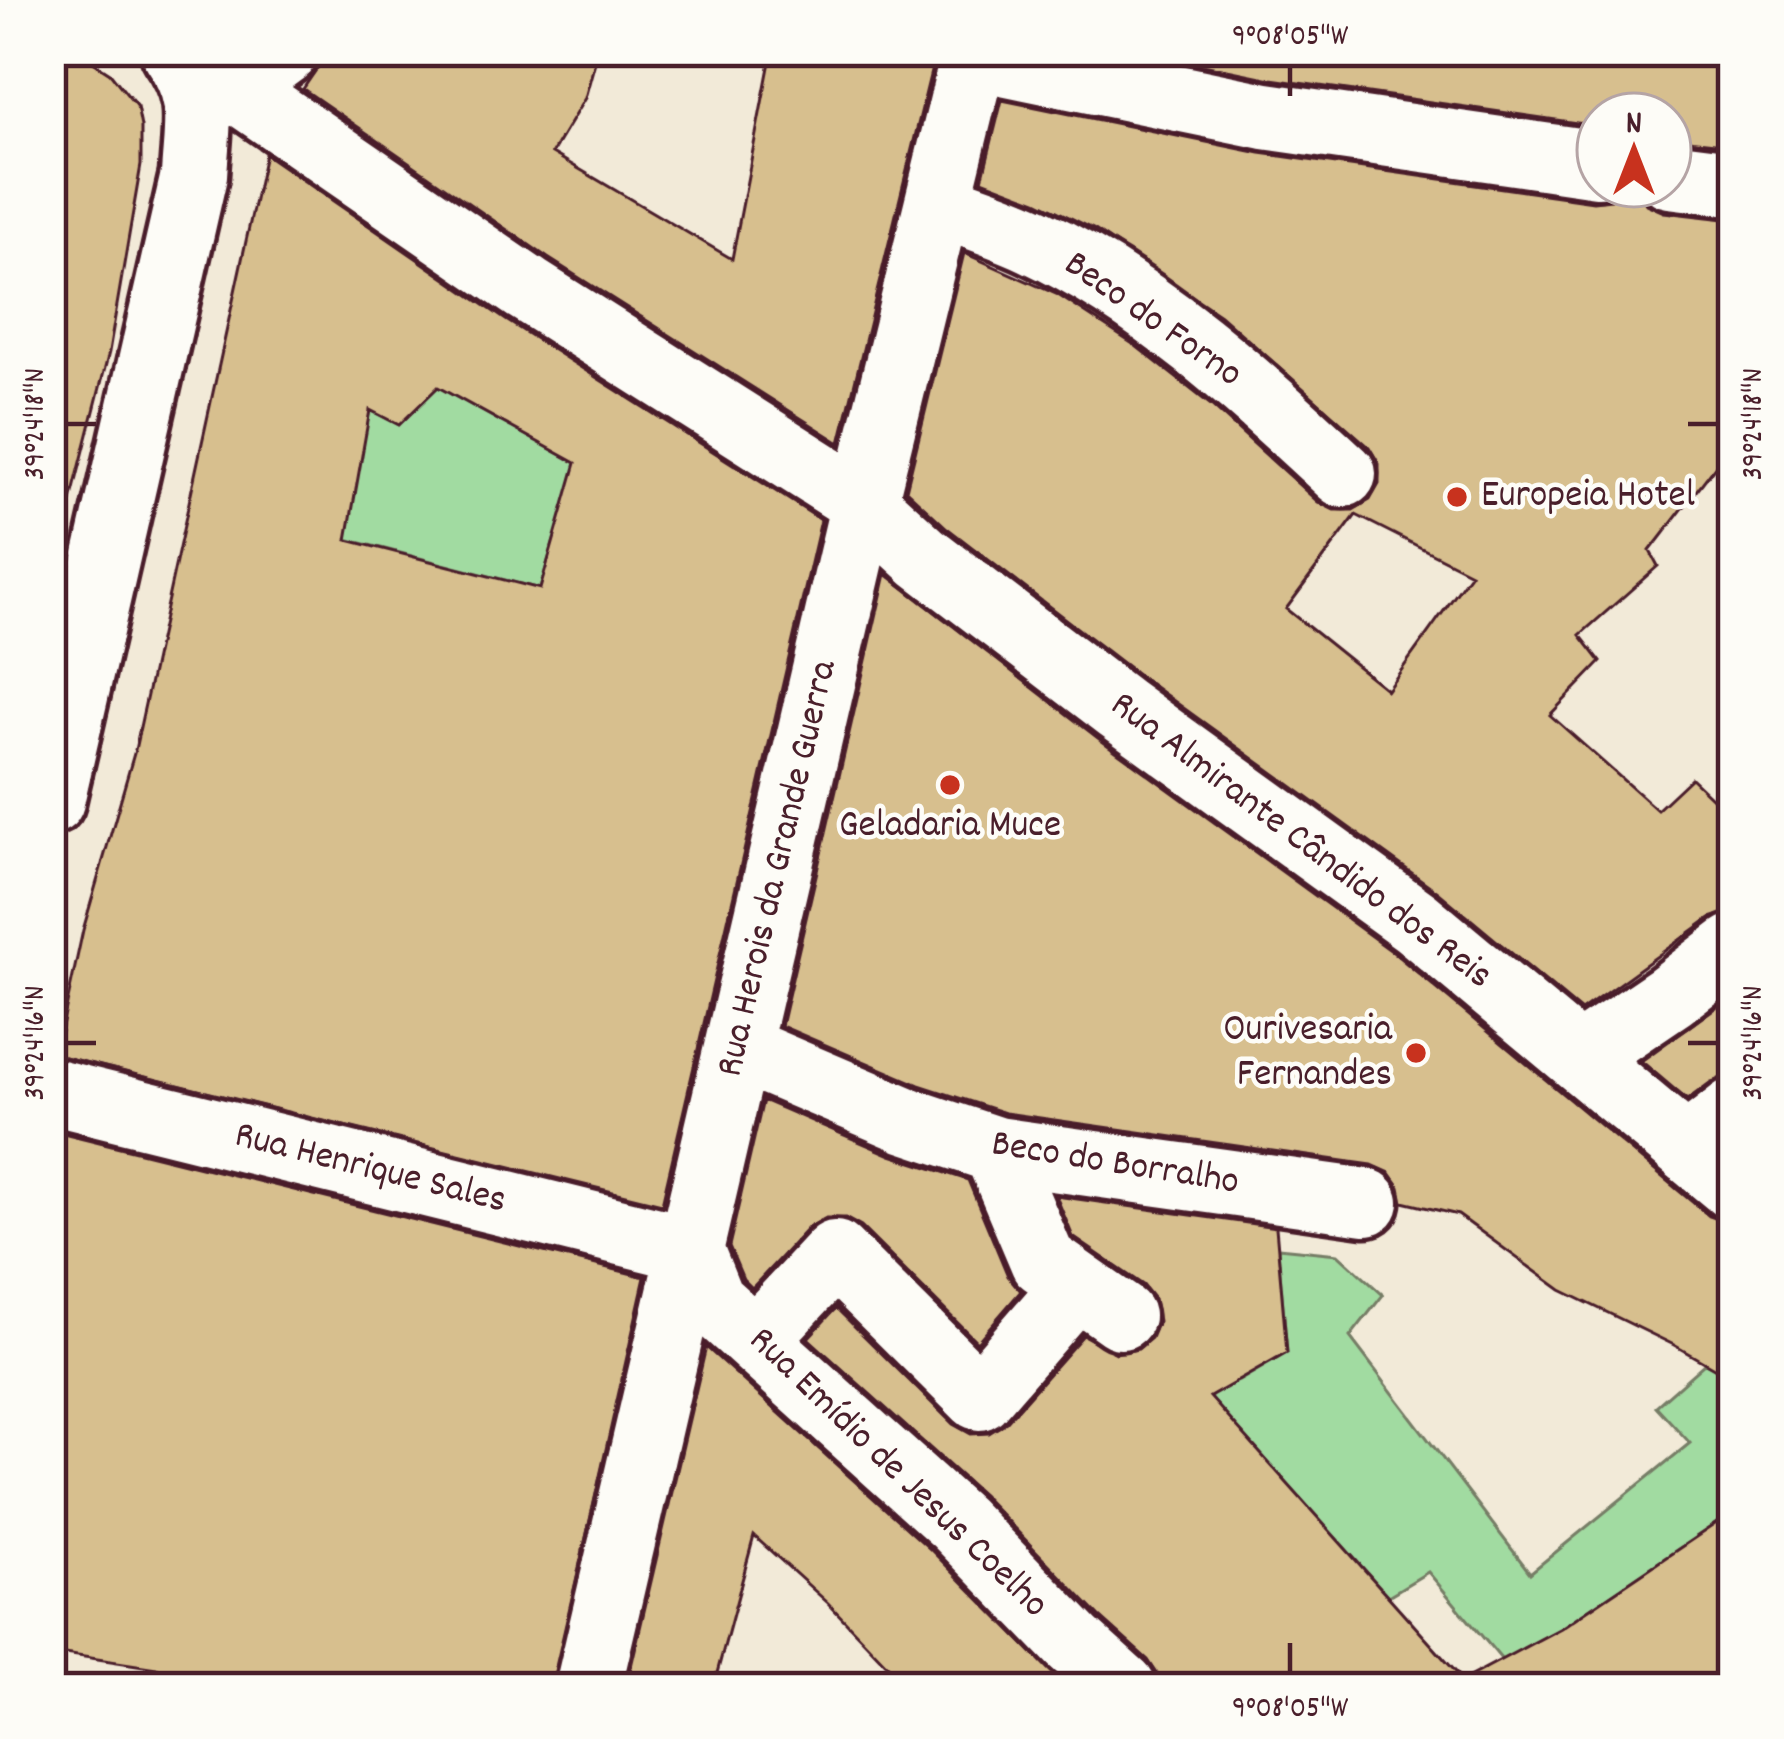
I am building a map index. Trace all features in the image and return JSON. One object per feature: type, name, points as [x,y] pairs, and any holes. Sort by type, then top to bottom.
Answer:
[{"type":"street","points":[[975,53],[1265,116],[1574,161]]},
{"type":"street","name":"Rua Herois da Grande Guerra","points":[[588,1688],[864,503],[975,53]]},
{"type":"street","points":[[51,800],[66,667],[223,74]]},
{"type":"street","name":"Rua Almirante Cândido dos Reis","points":[[223,74],[527,289],[864,503],[923,557],[1120,708],[1416,922],[1580,1057],[1718,1149]]},
{"type":"street","points":[[1694,179],[1733,183]]},
{"type":"street","name":"Beco do Forno","points":[[938,204],[1035,241],[1151,311],[1255,392],[1343,474]]},
{"type":"street","points":[[1580,1057],[1733,948]]},
{"type":"street","name":"Beco do Borralho","points":[[737,1048],[906,1120],[996,1150],[1366,1202]]},
{"type":"street","name":"Rua Henrique Sales","points":[[51,1091],[690,1250]]},
{"type":"street","points":[[755,1339],[835,1254],[979,1396],[1099,1301],[1042,1261],[996,1150]]},
{"type":"street","name":"Rua Emídio de Jesus Coelho","points":[[690,1250],[711,1301],[957,1522],[1123,1688]]},
{"type":"green space","points":[[438,387],[600,476],[555,537],[540,589],[342,538],[370,410],[399,425]]},
{"type":"green space","points":[[1278,1248],[1338,1254],[1383,1295],[1350,1337],[1530,1573],[1690,1443],[1656,1406],[1705,1363],[1733,1377],[1733,1492],[1722,1499],[1729,1515],[1561,1628],[1502,1660],[1428,1572],[1388,1596],[1157,1338],[1178,1322],[1239,1381],[1287,1353]]},
{"type":"building","points":[[51,51],[76,51],[110,73],[137,107],[141,127],[141,165],[109,352],[70,505],[51,503]]},
{"type":"building","points":[[329,51],[598,51],[585,98],[552,153],[732,259],[772,51],[936,51],[840,443],[548,258],[303,89]]},
{"type":"building","points":[[1135,51],[1733,51],[1733,145],[1694,141],[1694,90],[1574,90],[1574,123],[1271,79]]},
{"type":"building","points":[[1002,100],[1260,153],[1574,198],[1574,210],[1660,210],[1733,220],[1733,443],[1650,551],[1658,566],[1580,635],[1601,662],[1550,715],[1657,810],[1691,778],[1733,818],[1733,911],[1710,918],[1581,1011],[1438,892],[1142,678],[947,528],[906,490],[964,253],[1058,295],[1136,346],[1211,405],[1318,502],[1334,510],[1353,510],[1370,500],[1379,484],[1379,464],[1369,447],[1220,315],[1095,230],[982,180]],"holes":[[[1356,515],[1471,573],[1387,690],[1286,609]]]},
{"type":"building","points":[[265,154],[506,320],[821,520],[662,1204],[56,1055],[83,930],[135,750]],"holes":[[[438,387],[576,463],[540,589],[347,540],[370,410],[399,425]]]},
{"type":"building","points":[[886,574],[1098,738],[1393,952],[1709,1216],[1733,1224],[1733,1379],[1561,1290],[1458,1215],[1403,1202],[1390,1173],[1372,1165],[1005,1113],[919,1085],[781,1026]]},
{"type":"building","points":[[1733,995],[1733,1075],[1711,1082],[1687,1100],[1641,1061]]},
{"type":"building","points":[[763,1100],[891,1155],[968,1180],[1008,1276],[1021,1291],[977,1342],[861,1227],[845,1218],[826,1218],[808,1228],[752,1288],[743,1279],[729,1246]]},
{"type":"building","points":[[51,1130],[645,1277],[552,1688],[289,1688],[51,1652]]},
{"type":"building","points":[[1056,1196],[1276,1227],[1287,1353],[1210,1397],[1463,1680],[1561,1628],[1733,1512],[1733,1688],[1159,1688],[1158,1675],[1148,1660],[982,1495],[808,1338],[836,1308],[953,1424],[971,1434],[989,1433],[1006,1422],[1083,1335],[1116,1353],[1138,1349],[1151,1338],[1158,1321],[1154,1299],[1143,1285],[1073,1237]]},
{"type":"building","points":[[706,1347],[931,1550],[1067,1688],[909,1688],[828,1603],[754,1536],[713,1688],[626,1688]]},
{"type":"place","name":"Europeia Hotel","points":[[1457,497]]},
{"type":"place","name":"Geladaria Muce","points":[[950,785]]},
{"type":"place","name":"Ourivesaria Fernandes","points":[[1416,1053]]}]
